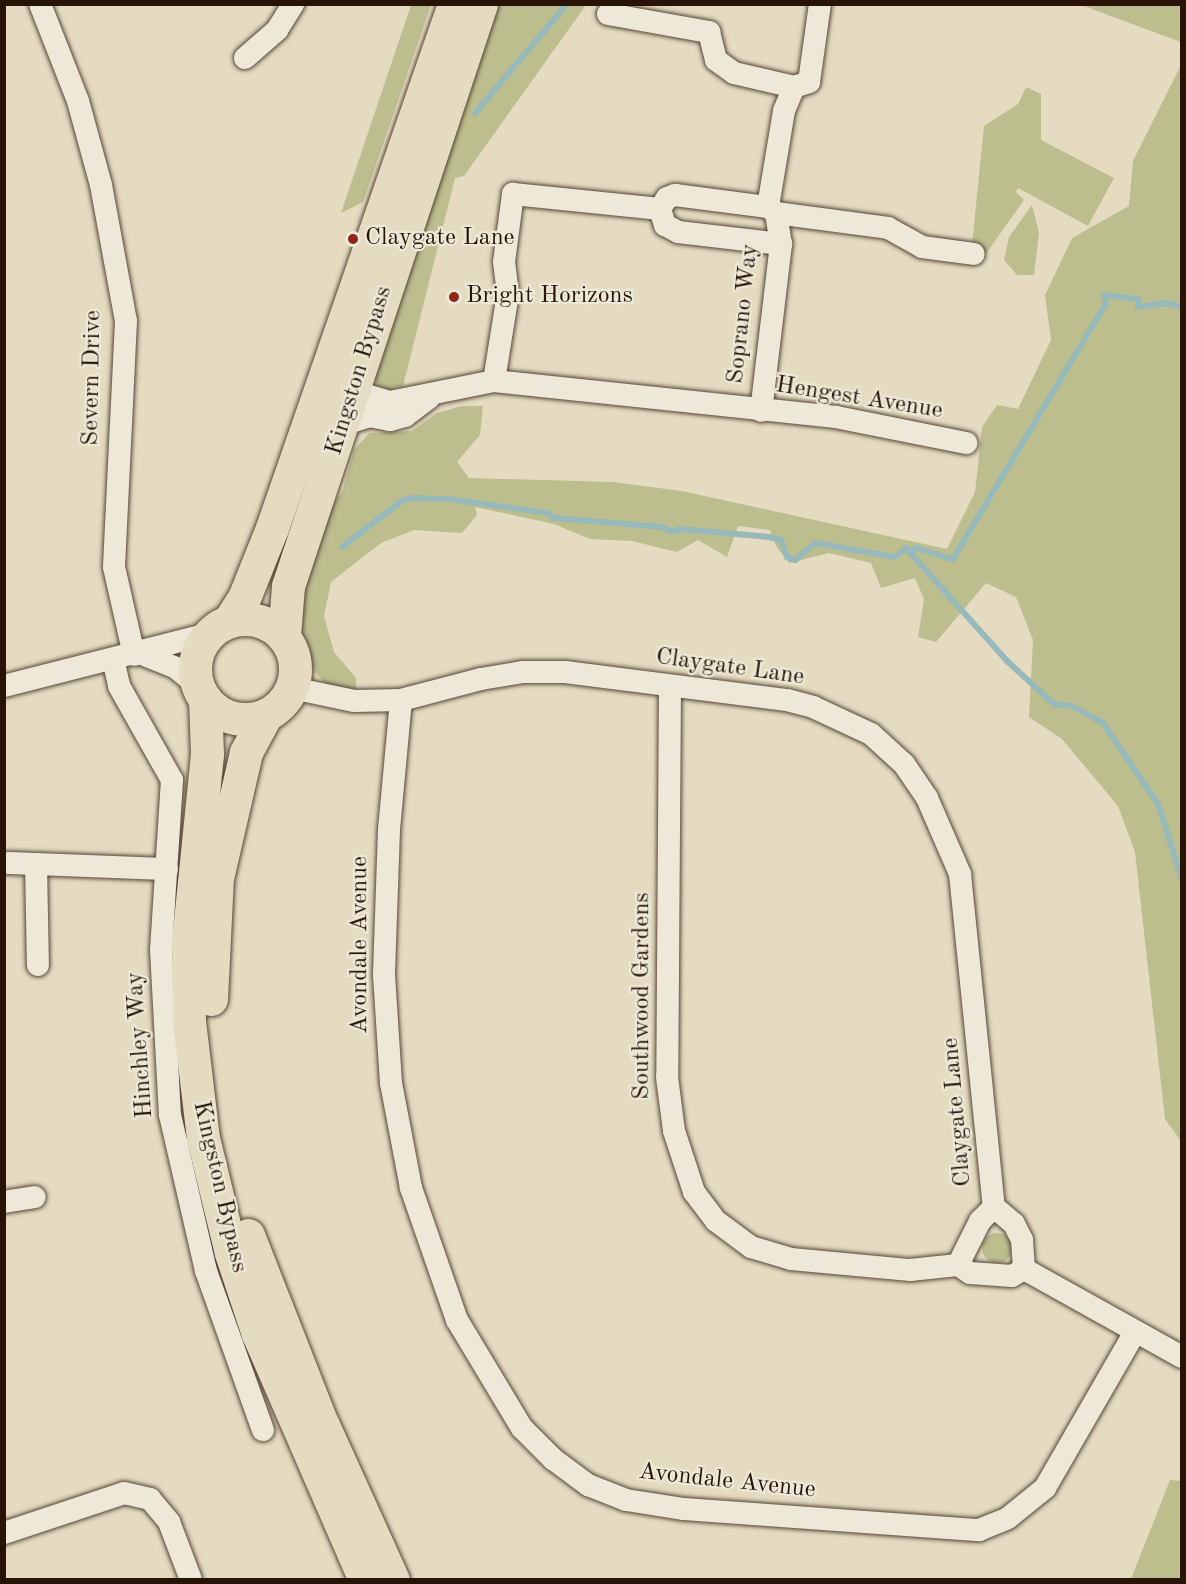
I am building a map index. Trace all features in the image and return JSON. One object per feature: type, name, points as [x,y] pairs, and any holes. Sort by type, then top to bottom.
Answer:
[{"type":"highway","name":"Kingston Bypass","points":[[219,627],[244,598],[283,498],[454,4]]},
{"type":"highway","name":"Kingston Bypass","points":[[284,636],[288,586],[345,424],[381,301],[481,4]]},
{"type":"highway","points":[[252,619],[268,623],[284,636],[294,654],[292,688],[278,708],[266,715],[244,720],[229,717],[201,692],[196,656],[219,627],[252,619]]},
{"type":"highway","name":"Kingston Bypass","points":[[201,692],[207,754],[188,941],[189,1021],[203,1138],[231,1253],[258,1334],[365,1580]]},
{"type":"highway","name":"Kingston Bypass","points":[[266,715],[246,752],[217,878],[210,980],[214,1064],[226,1145],[244,1222],[277,1312],[393,1580]]},
{"type":"street","name":"Severn Drive","points":[[40,4],[78,102],[101,185],[126,321],[114,567],[130,656]]},
{"type":"street","points":[[245,58],[277,30],[293,4]]},
{"type":"street","points":[[608,14],[644,12],[709,32],[717,60],[734,73],[794,87],[809,82],[820,4]]},
{"type":"street","name":"Soprano Way","points":[[761,411],[781,244],[772,210],[784,111],[794,87]]},
{"type":"street","points":[[494,381],[508,294],[504,262],[513,194],[660,209]]},
{"type":"street","points":[[781,244],[678,232],[665,225],[660,209],[667,198],[675,195],[888,228],[922,247],[974,254]]},
{"type":"street","name":"Hengest Avenue","points":[[355,390],[390,402],[439,389],[494,381],[761,411],[836,417],[966,443]]},
{"type":"street","points":[[283,498],[307,459],[332,390],[339,387],[355,390]]},
{"type":"street","points":[[345,424],[369,416],[390,420],[405,416],[439,389]]},
{"type":"street","points":[[4,686],[130,656],[219,627]]},
{"type":"street","points":[[130,656],[176,668],[201,692]]},
{"type":"street","name":"Hinchley Way","points":[[130,656],[119,686],[172,780],[161,950],[170,1115],[206,1271],[263,1430]]},
{"type":"street","name":"Claygate Lane","points":[[292,688],[354,701],[401,700],[524,672],[565,672],[787,700],[813,707],[871,734],[904,764],[927,798],[960,874],[966,911],[994,1207],[1014,1224],[1022,1240],[1024,1269]]},
{"type":"street","name":"Southwood Gardens","points":[[670,686],[667,1077],[674,1131],[694,1192],[716,1221],[752,1247],[791,1259],[910,1270],[958,1265]]},
{"type":"street","name":"Avondale Avenue","points":[[401,700],[389,830],[384,975],[392,1083],[411,1188],[457,1320],[522,1428],[553,1459],[588,1485],[626,1500],[684,1509],[979,1530],[1008,1518],[1045,1488],[1135,1332]]},
{"type":"street","points":[[8,863],[167,869]]},
{"type":"street","points":[[36,864],[38,965]]},
{"type":"street","points":[[4,1202],[35,1197]]},
{"type":"street","name":"Claygate Lane","points":[[958,1265],[974,1231],[994,1207]]},
{"type":"street","points":[[958,1265],[970,1273],[1002,1277],[1024,1269],[1182,1357]]},
{"type":"street","points":[[4,1533],[124,1493],[150,1499],[169,1522],[191,1580]]},
{"type":"green space","points":[[411,5],[431,5],[363,202],[341,213]]},
{"type":"green space","points":[[496,5],[586,5],[464,176],[455,178],[403,386],[389,390],[377,385],[373,370]]},
{"type":"green space","points":[[1081,5],[1181,5],[1181,42]]},
{"type":"green space","points":[[1181,65],[1181,1141],[1165,1119],[1135,852],[1118,806],[1062,739],[1029,717],[1033,640],[1016,597],[986,583],[936,642],[918,637],[924,599],[915,578],[881,588],[871,563],[829,553],[789,563],[776,546],[770,530],[738,526],[727,557],[698,540],[677,552],[632,541],[590,539],[554,524],[475,507],[477,515],[462,533],[414,530],[381,543],[331,582],[324,616],[334,652],[356,678],[356,691],[330,689],[315,672],[306,653],[300,622],[301,593],[325,516],[343,490],[354,450],[369,433],[412,431],[437,413],[462,406],[483,406],[480,435],[457,462],[469,478],[613,482],[682,491],[947,549],[975,492],[982,427],[997,405],[1018,409],[1051,340],[1045,295],[1072,238],[1129,206],[1133,161]]},
{"type":"green space","points":[[1026,87],[1041,94],[1041,140],[1114,178],[1088,226],[1018,188],[1016,192],[1024,200],[985,255],[972,245],[984,126],[1018,104]]},
{"type":"green space","points":[[1032,205],[1039,233],[1034,275],[1017,275],[1004,260],[1009,237]]},
{"type":"green space","points":[[997,1233],[1008,1237],[1012,1248],[1008,1259],[997,1263],[986,1259],[982,1248],[986,1237]]},
{"type":"green space","points":[[1170,1480],[1181,1481],[1181,1579],[1131,1579]]},
{"type":"waterway","points":[[475,113],[567,4]]},
{"type":"waterway","points":[[909,552],[916,548],[953,559],[1106,303],[1104,295],[1138,299],[1138,307],[1166,303],[1182,307]]},
{"type":"waterway","points":[[342,547],[403,500],[413,498],[448,499],[548,513],[554,518],[662,527],[672,532],[680,529],[769,537],[781,540],[787,557],[795,560],[815,543],[895,557],[906,548],[1007,661],[1054,704],[1072,706],[1103,723],[1158,804],[1182,879]]},
{"type":"place","name":"Claygate Lane","points":[[353,239]]},
{"type":"place","name":"Bright Horizons","points":[[454,297]]}]
